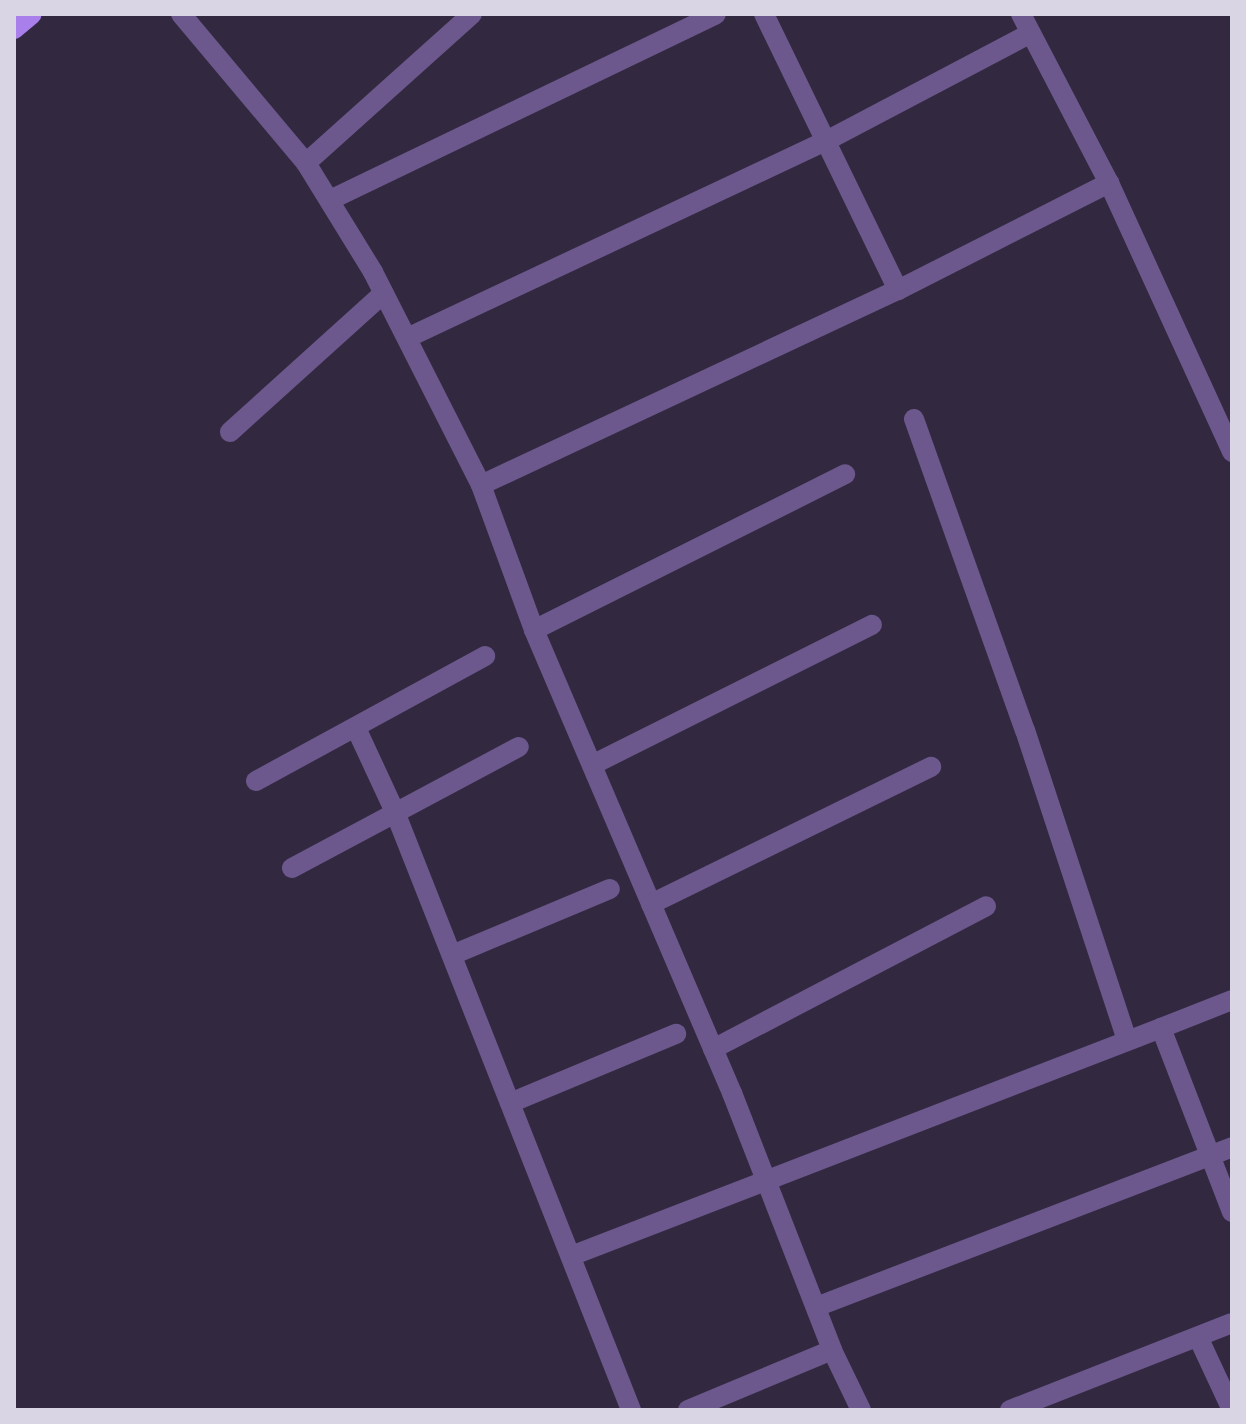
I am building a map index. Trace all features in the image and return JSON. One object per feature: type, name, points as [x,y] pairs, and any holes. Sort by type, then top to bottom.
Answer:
[{"type":"main road","points":[[14,29],[32,14]]},
{"type":"street","points":[[181,14],[306,163],[330,200],[384,293],[481,485],[534,630],[713,1049],[832,1350],[861,1410]]},
{"type":"street","points":[[306,163],[472,14]]},
{"type":"street","points":[[330,200],[716,14]]},
{"type":"street","points":[[764,14],[828,140],[898,290]]},
{"type":"street","points":[[1021,14],[1109,183],[1232,452]]},
{"type":"street","points":[[407,338],[828,140],[1031,33]]},
{"type":"street","points":[[481,485],[898,290],[1109,183]]},
{"type":"street","points":[[230,432],[384,293]]},
{"type":"street","points":[[914,419],[1025,730],[1127,1041]]},
{"type":"street","points":[[534,630],[845,474]]},
{"type":"street","points":[[592,765],[872,625]]},
{"type":"street","points":[[256,781],[485,656]]},
{"type":"street","points":[[356,728],[395,812],[631,1410]]},
{"type":"street","points":[[292,868],[519,747]]},
{"type":"street","points":[[651,904],[931,767]]},
{"type":"street","points":[[452,955],[610,889]]},
{"type":"street","points":[[713,1049],[986,906]]},
{"type":"street","points":[[571,1256],[1232,1000]]},
{"type":"street","points":[[1161,1028],[1232,1212]]},
{"type":"street","points":[[510,1103],[676,1034]]},
{"type":"street","points":[[816,1307],[1232,1147]]},
{"type":"street","points":[[1010,1410],[1232,1323]]},
{"type":"street","points":[[1198,1337],[1232,1410]]},
{"type":"street","points":[[688,1410],[832,1350]]}]
